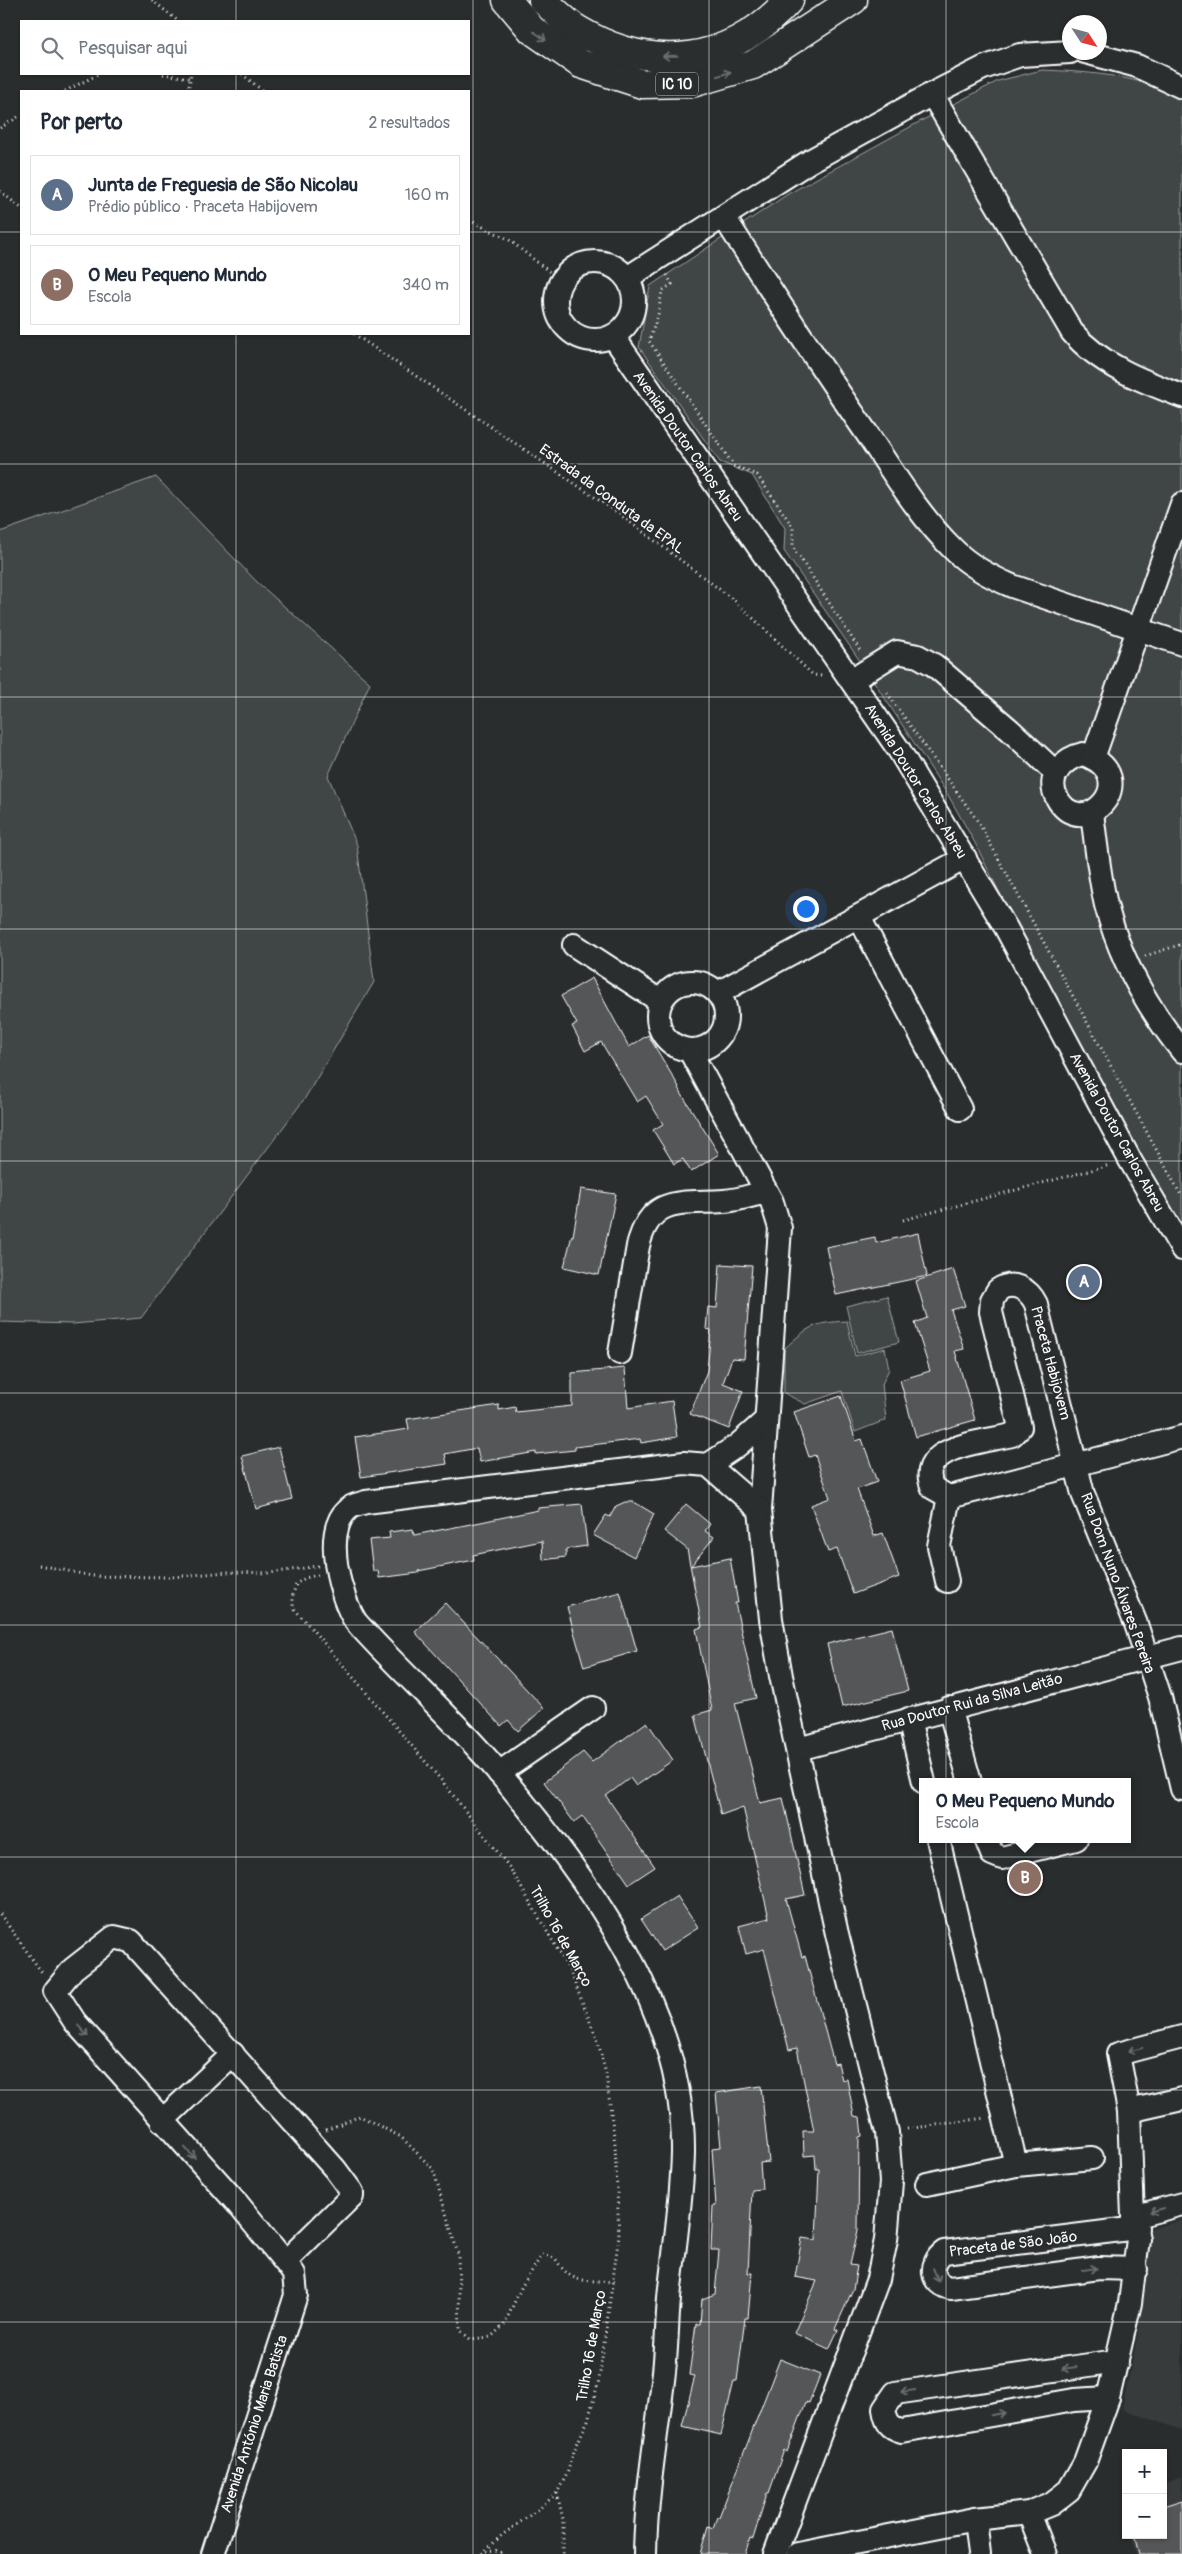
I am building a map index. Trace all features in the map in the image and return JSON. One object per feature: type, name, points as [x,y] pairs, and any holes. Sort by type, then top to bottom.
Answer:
[{"type":"highway","name":"IC 10","points":[[507,0],[532,30],[581,64],[642,84],[692,83],[753,65],[853,0]]},
{"type":"highway","name":"IC 10","points":[[542,0],[576,29],[621,52],[668,57],[710,53],[734,44],[756,31],[775,15],[788,0]]},
{"type":"street","points":[[626,278],[810,161],[932,94],[983,68],[1020,55],[1062,52]]},
{"type":"street","points":[[1107,58],[1137,66],[1182,88]]},
{"type":"street","points":[[932,94],[1072,332],[1088,348],[1109,364],[1182,396]]},
{"type":"street","points":[[724,217],[779,304],[888,465],[932,526],[955,552],[984,573],[1012,586],[1182,644]]},
{"type":"street","points":[[596,261],[610,264],[623,273],[626,278],[632,287],[635,302],[629,321],[612,336],[592,341],[572,334],[561,321],[556,306],[556,292],[561,281],[580,264],[596,261]]},
{"type":"street","name":"Avenida Doutor Carlos Abreu","points":[[612,336],[899,750],[966,858],[1042,992],[1130,1160],[1182,1248]]},
{"type":"street","points":[[1093,758],[1182,504]]},
{"type":"street","points":[[852,680],[897,652],[918,656],[946,674],[1056,773]]},
{"type":"street","points":[[1083,754],[1093,758],[1106,768],[1111,779],[1110,791],[1103,804],[1092,814],[1082,815],[1072,812],[1062,804],[1055,795],[1053,783],[1056,773],[1064,762],[1072,757],[1083,754]]},
{"type":"street","points":[[1092,814],[1106,904],[1126,963],[1154,1013],[1182,1051]]},
{"type":"street","points":[[718,993],[966,858]]},
{"type":"street","points":[[859,917],[960,1109]]},
{"type":"street","points":[[574,945],[660,1001]]},
{"type":"street","points":[[686,982],[698,982],[709,986],[718,993],[724,1003],[725,1025],[712,1044],[690,1051],[674,1046],[662,1034],[658,1024],[657,1011],[660,1001],[666,992],[686,982]]},
{"type":"street","points":[[690,1051],[775,1210],[781,1236],[760,1510],[776,1648],[837,1934],[886,2132],[891,2182],[889,2212],[878,2278],[776,2554]]},
{"type":"street","points":[[620,1353],[641,1233],[654,1214],[668,1204],[724,1201],[766,1192]]},
{"type":"street","name":"Praceta Habijovem","points":[[949,1497],[933,1488],[929,1479],[929,1469],[937,1456],[945,1452],[1012,1435],[1021,1424],[991,1312],[992,1300],[998,1290],[1009,1285],[1028,1292],[1036,1304],[1077,1464]]},
{"type":"street","points":[[708,1465],[738,1445],[766,1420]]},
{"type":"street","points":[[947,1581],[940,1546],[949,1497],[1182,1437]]},
{"type":"street","points":[[645,2554],[652,2459],[664,2371],[670,2291],[680,2205],[683,2151],[681,2108],[664,2036],[655,2010],[633,1962],[585,1887],[499,1773],[356,1622],[344,1601],[336,1568],[337,1538],[342,1515],[351,1506],[366,1502],[684,1463],[708,1465],[760,1510]]},
{"type":"street","name":"Rua Dom Nuno Álvares Pereira","points":[[1077,1464],[1083,1494],[1136,1624],[1160,1697],[1182,1789]]},
{"type":"street","name":"Rua Doutor Rui da Silva Leitão","points":[[798,1748],[1182,1648]]},
{"type":"street","points":[[499,1773],[593,1708]]},
{"type":"street","points":[[950,1708],[969,1778]]},
{"type":"street","points":[[909,1719],[923,1778]]},
{"type":"street","points":[[939,1843],[1016,2166]]},
{"type":"street","points":[[988,1843],[992,1854],[1002,1858],[1060,1843]]},
{"type":"street","points":[[114,1937],[131,1941],[307,2138],[348,2186],[352,2196],[284,2262],[237,2203],[75,2022],[55,1991],[74,1969],[114,1937]]},
{"type":"street","points":[[798,2554],[975,2519],[1029,2513],[1062,2497],[1077,2479],[1094,2441],[1108,2398],[1136,2269],[1129,2111],[1118,2054],[1182,2037]]},
{"type":"street","points":[[162,2121],[233,2054]]},
{"type":"street","points":[[1129,2111],[1182,2099]]},
{"type":"street","points":[[927,2184],[1016,2166],[1092,2158]]},
{"type":"street","points":[[1135,2223],[1182,2204]]},
{"type":"street","name":"Praceta de São João","points":[[1135,2223],[944,2252],[938,2256],[933,2268],[934,2276],[940,2284],[951,2288],[1100,2268],[1136,2269]]},
{"type":"street","name":"Avenida António Maria Batista","points":[[213,2554],[296,2295],[294,2274],[284,2262]]},
{"type":"street","points":[[1108,2398],[1074,2400],[902,2431],[894,2429],[887,2423],[884,2409],[895,2393],[1117,2362]]},
{"type":"street","points":[[1029,2513],[1045,2554]]},
{"type":"street","points":[[975,2519],[979,2554]]},
{"type":"path","points":[[152,0],[177,20]]},
{"type":"path","points":[[67,90],[97,75]]},
{"type":"path","points":[[170,75],[190,78]]},
{"type":"path","points":[[188,90],[191,75]]},
{"type":"path","points":[[243,75],[262,90]]},
{"type":"path","points":[[0,128],[20,117]]},
{"type":"path","points":[[0,190],[20,207]]},
{"type":"path","points":[[470,220],[508,239],[561,281]]},
{"type":"path","name":"Estrada da Conduta da EPAL","points":[[355,335],[615,511],[735,601],[813,675],[852,680]]},
{"type":"path","points":[[1126,963],[1182,944]]},
{"type":"path","points":[[903,1220],[1130,1160]]},
{"type":"path","points":[[38,1565],[92,1576],[171,1577],[227,1572],[270,1573],[336,1568]]},
{"type":"path","name":"Trilho 16 de Março","points":[[336,1568],[305,1578],[296,1584],[292,1595],[293,1607],[442,1781],[510,1868],[570,1972],[586,2008],[606,2074],[615,2144],[619,2234],[600,2380],[588,2420],[567,2474],[557,2492],[540,2509],[502,2535],[484,2552]]},
{"type":"path","points":[[0,1914],[55,1991]]},
{"type":"path","points":[[307,2138],[360,2116],[401,2137],[433,2169],[458,2254],[460,2330],[470,2339],[491,2338],[504,2325],[522,2286],[542,2255],[555,2258],[564,2273],[571,2278],[614,2282]]},
{"type":"path","points":[[886,2132],[967,2121]]},
{"type":"path","points":[[557,2492],[563,2519],[562,2554]]},
{"type":"path","points":[[484,2552],[495,2550],[505,2554]]},
{"type":"shaded area","points":[[1042,70],[1114,76],[1150,85],[1182,99],[1182,1230],[1062,1019],[975,843],[948,795],[869,674],[784,551],[785,528],[752,475],[720,462],[639,347],[650,286],[788,194],[998,81]]},
{"type":"shaded area","points":[[156,477],[257,582],[370,683],[328,776],[357,845],[374,982],[305,1098],[141,1318],[73,1324],[0,1322],[0,532]]},
{"type":"shaded area","points":[[887,1296],[899,1342],[857,1353],[846,1306]]},
{"type":"shaded area","points":[[847,1321],[855,1356],[885,1348],[889,1369],[882,1384],[886,1420],[855,1432],[842,1391],[805,1404],[784,1393],[784,1349],[812,1327],[826,1323]]},
{"type":"shaded area","points":[[1182,2220],[1182,2430],[1122,2409],[1138,2334],[1147,2275],[1149,2229]]},
{"type":"shaded area","points":[[1182,2476],[1182,2554],[1136,2554],[1131,2539],[1167,2539],[1167,2483]]},
{"type":"building","points":[[592,978],[629,1047],[648,1035],[719,1154],[691,1172],[683,1159],[674,1164],[653,1130],[663,1124],[646,1096],[637,1102],[601,1042],[585,1051],[572,1026],[577,1024],[561,996]]},
{"type":"building","points":[[581,1189],[616,1194],[599,1275],[564,1267],[573,1236]]},
{"type":"building","points":[[918,1233],[927,1276],[836,1295],[826,1247],[875,1237],[876,1243]]},
{"type":"building","points":[[720,1264],[752,1266],[744,1359],[732,1358],[723,1383],[743,1391],[729,1429],[690,1414],[707,1371],[711,1330],[706,1329],[708,1307],[717,1308]]},
{"type":"building","points":[[953,1269],[965,1306],[951,1310],[964,1349],[955,1351],[975,1420],[916,1437],[900,1380],[930,1371],[915,1323],[927,1318],[916,1281]]},
{"type":"building","points":[[625,1368],[628,1408],[672,1401],[677,1437],[641,1443],[640,1439],[575,1447],[575,1450],[536,1454],[536,1452],[480,1462],[477,1448],[445,1454],[447,1464],[361,1477],[355,1437],[409,1429],[407,1419],[499,1405],[499,1410],[515,1407],[516,1412],[572,1406],[572,1373]]},
{"type":"building","points":[[841,1396],[856,1441],[862,1439],[877,1482],[857,1489],[874,1536],[883,1533],[899,1577],[853,1594],[837,1549],[828,1552],[811,1505],[830,1498],[815,1455],[809,1457],[794,1412]]},
{"type":"building","points":[[279,1447],[292,1499],[256,1509],[242,1456]]},
{"type":"building","points":[[625,1502],[634,1502],[654,1514],[634,1557],[593,1535],[606,1515],[610,1517],[616,1506]]},
{"type":"building","points":[[582,1504],[587,1546],[566,1549],[566,1557],[543,1560],[542,1541],[473,1555],[474,1560],[418,1571],[418,1573],[379,1578],[378,1571],[373,1571],[369,1540],[390,1538],[389,1532],[413,1529],[414,1535],[538,1510],[538,1508]]},
{"type":"building","points":[[686,1504],[710,1524],[705,1531],[714,1537],[691,1566],[730,1558],[738,1603],[735,1603],[756,1698],[735,1703],[760,1803],[783,1798],[805,1895],[786,1899],[802,1957],[805,1956],[834,2064],[838,2063],[842,2080],[847,2079],[854,2116],[860,2117],[862,2136],[859,2137],[858,2230],[850,2265],[857,2266],[853,2289],[835,2329],[838,2330],[829,2349],[794,2333],[817,2281],[795,2277],[802,2238],[816,2240],[819,2169],[816,2169],[815,2155],[804,2156],[803,2131],[814,2131],[797,2048],[789,2050],[764,1949],[746,1954],[739,1926],[769,1918],[743,1807],[721,1815],[695,1715],[712,1710],[696,1629],[702,1627],[687,1549],[664,1531]]},
{"type":"building","points":[[620,1592],[637,1651],[584,1667],[567,1607]]},
{"type":"building","points":[[445,1603],[544,1708],[518,1731],[508,1720],[501,1726],[415,1632]]},
{"type":"building","points":[[892,1628],[908,1691],[842,1707],[827,1644]]},
{"type":"building","points":[[647,1722],[673,1760],[636,1786],[630,1778],[606,1796],[655,1867],[629,1884],[582,1816],[574,1822],[544,1782],[583,1752],[592,1762]]},
{"type":"building","points":[[677,1896],[698,1928],[662,1951],[641,1919]]},
{"type":"building","points":[[761,2086],[769,2162],[760,2163],[762,2189],[752,2190],[748,2273],[752,2273],[748,2318],[745,2318],[737,2381],[734,2381],[721,2435],[682,2426],[695,2376],[689,2375],[696,2324],[700,2324],[702,2299],[715,2294],[719,2250],[711,2250],[713,2206],[716,2206],[712,2148],[721,2147],[716,2093]]},
{"type":"building","points":[[780,2359],[820,2375],[809,2403],[806,2402],[787,2452],[784,2450],[769,2493],[767,2493],[753,2539],[750,2538],[745,2554],[700,2554],[708,2526],[713,2528],[717,2517],[719,2517]]},
{"type":"building","points":[[1182,2500],[1182,2554],[1139,2554],[1135,2539],[1167,2539],[1167,2505]]},
{"type":"place","name":"Junta de Freguesia de São Nicolau","points":[[1084,1282]]},
{"type":"place","name":"O Meu Pequeno Mundo","points":[[1025,1878]]}]
